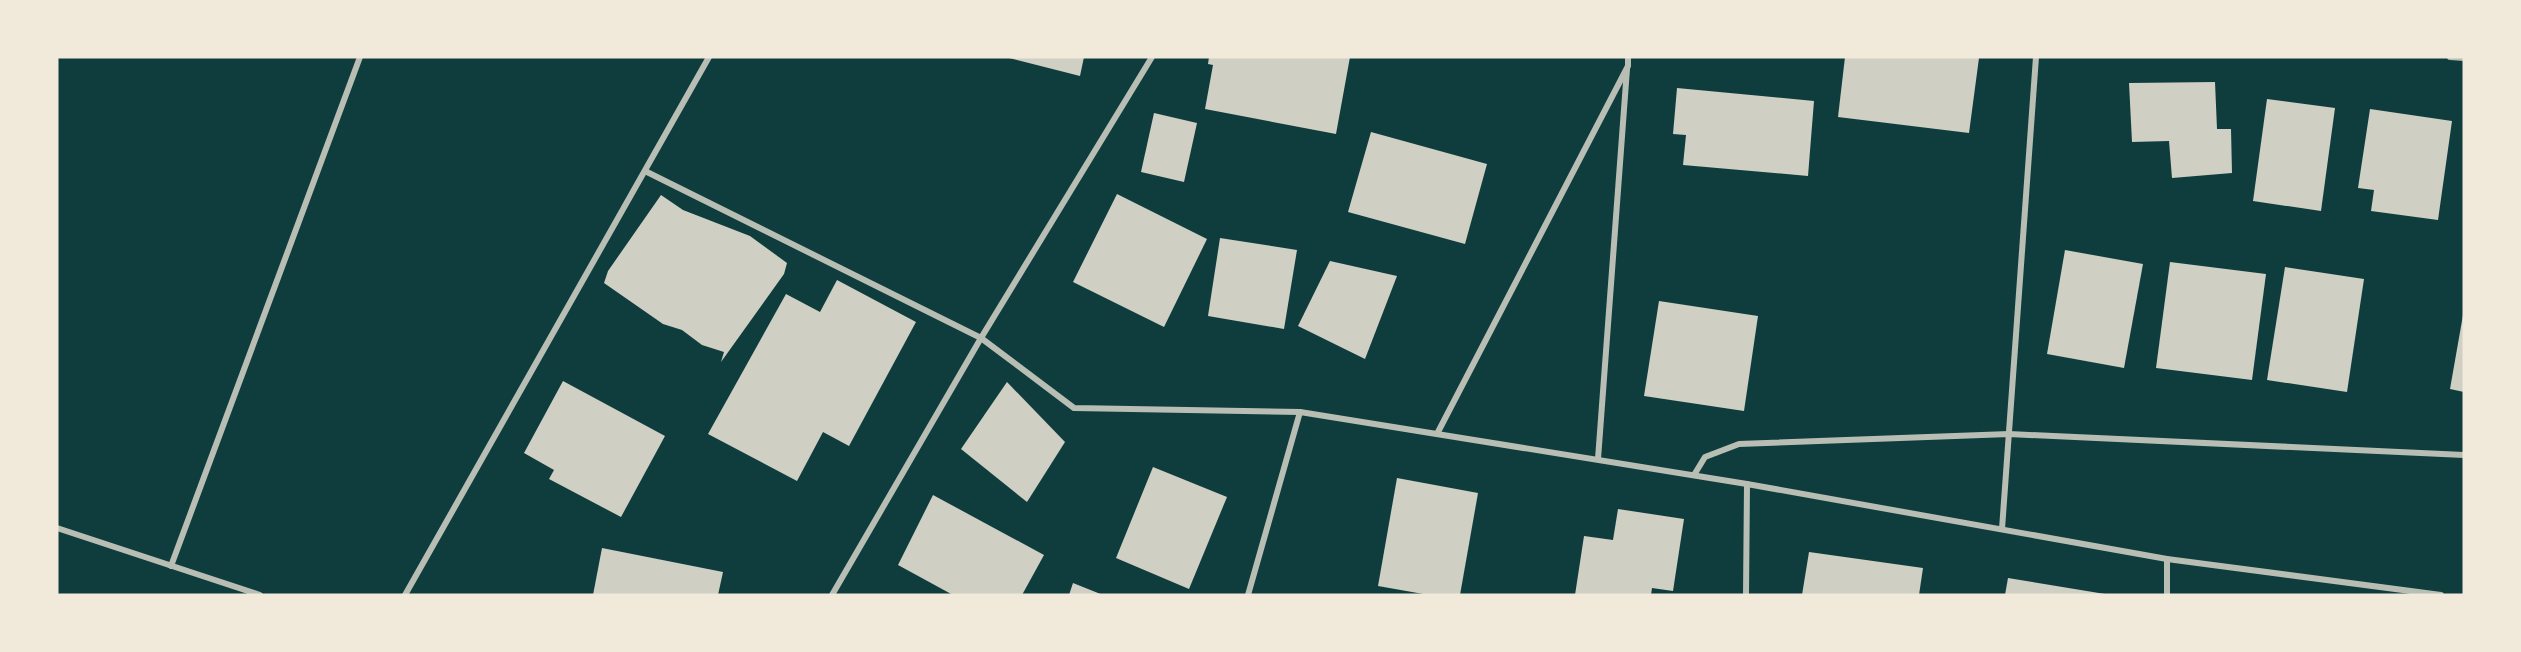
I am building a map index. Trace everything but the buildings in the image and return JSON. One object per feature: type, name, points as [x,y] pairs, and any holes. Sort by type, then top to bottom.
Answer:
[{"type":"street","points":[[171,566],[360,57]]},
{"type":"street","points":[[405,595],[709,57]]},
{"type":"street","points":[[832,595],[981,338],[1152,57]]},
{"type":"street","points":[[1598,459],[1628,57]]},
{"type":"street","points":[[2002,529],[2036,57]]},
{"type":"street","points":[[2450,57],[2464,58]]},
{"type":"street","points":[[1438,432],[1628,66]]},
{"type":"street","points":[[645,171],[981,338],[1074,408],[1300,412],[1438,432],[1748,484],[2167,559],[2441,595]]},
{"type":"street","points":[[1248,595],[1300,412]]},
{"type":"street","points":[[1694,475],[1704,457],[1739,444],[2009,434],[2464,455]]},
{"type":"street","points":[[1746,595],[1748,484]]},
{"type":"street","points":[[57,528],[260,595]]},
{"type":"street","points":[[2167,559],[2167,595]]}]
